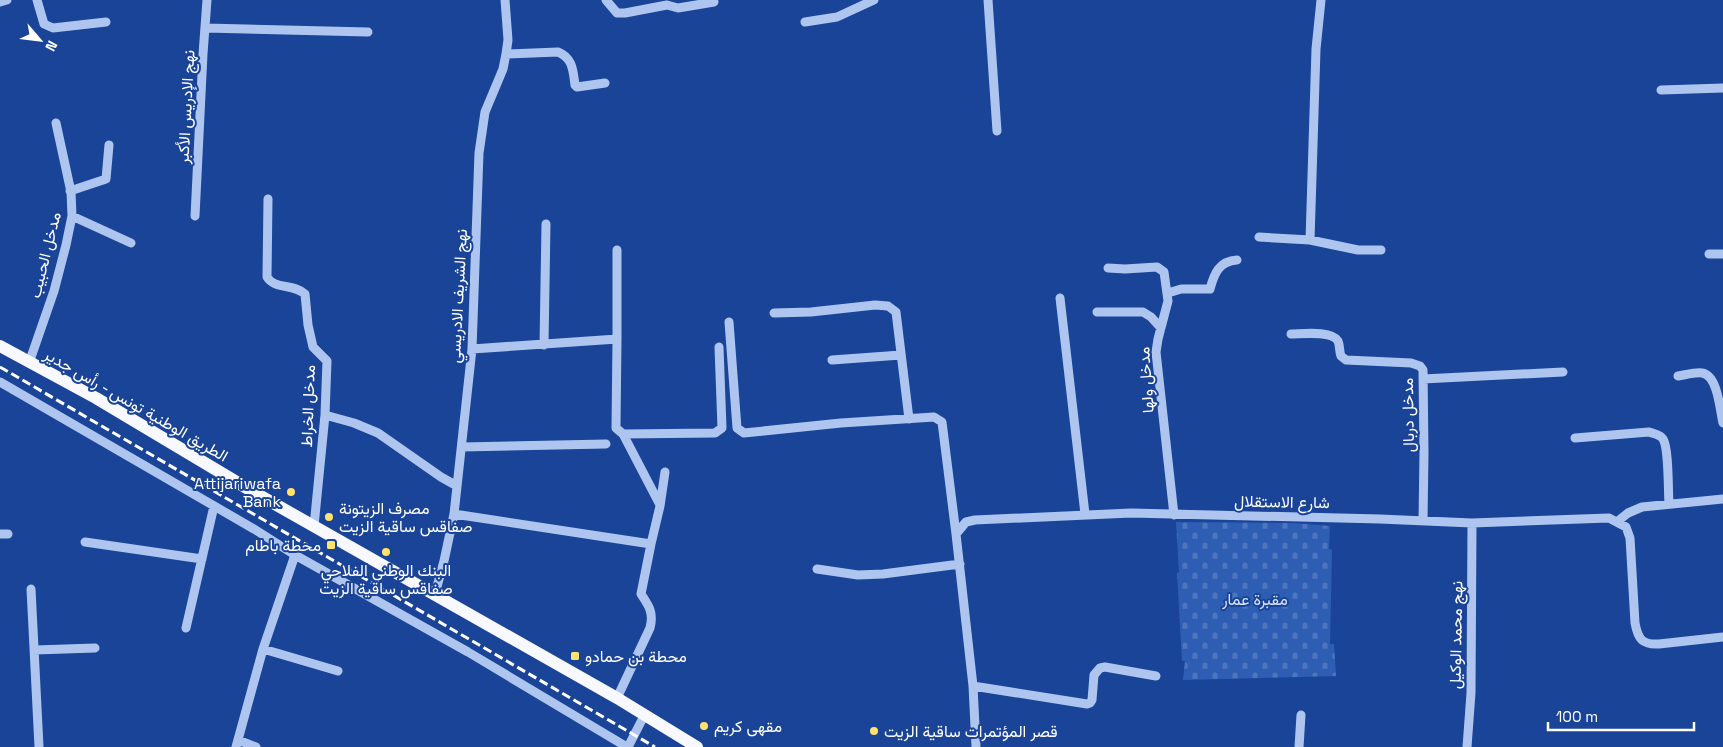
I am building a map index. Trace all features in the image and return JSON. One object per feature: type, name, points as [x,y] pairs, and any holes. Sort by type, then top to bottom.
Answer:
[{"type":"main road","name":"الطريق الوطنية تونس - رأس جدير","points":[[0,346],[96,398],[314,526],[645,714],[697,747]]},
{"type":"street","points":[[0,2],[7,0]]},
{"type":"street","points":[[37,0],[44,24],[53,28],[106,22]]},
{"type":"street","name":"نهج الإدريس الأكبر","points":[[195,216],[207,0]]},
{"type":"street","name":"نهج الشريف الادريسي","points":[[435,594],[454,514],[462,447],[472,349],[479,152],[485,112],[503,69],[506,54],[508,40],[505,0]]},
{"type":"street","points":[[606,0],[617,12],[625,14],[667,5],[678,8],[714,2]]},
{"type":"street","points":[[805,22],[837,17],[874,0]]},
{"type":"street","points":[[988,0],[997,131]]},
{"type":"street","points":[[1310,240],[1316,48],[1321,0]]},
{"type":"street","points":[[206,28],[368,32]]},
{"type":"street","points":[[506,54],[558,52],[565,55],[571,63],[574,85],[605,82]]},
{"type":"street","points":[[1661,90],[1723,88]]},
{"type":"street","name":"مدخل الحبيب","points":[[29,363],[54,291],[72,216],[70,190],[56,123]]},
{"type":"street","points":[[70,190],[106,179],[108,145]]},
{"type":"street","name":"مدخل الخراط","points":[[268,199],[267,277],[270,282],[280,286],[295,287],[304,294],[313,347],[326,360],[324,415],[314,526]]},
{"type":"street","points":[[72,216],[131,243]]},
{"type":"street","points":[[544,345],[546,224]]},
{"type":"street","points":[[1259,236],[1310,240],[1358,250],[1381,250]]},
{"type":"street","points":[[617,250],[616,428],[623,434],[660,506]]},
{"type":"street","points":[[1709,254],[1723,254]]},
{"type":"street","points":[[1168,293],[1181,289],[1210,289],[1214,273],[1230,260],[1237,260]]},
{"type":"street","name":"مدخل ولها","points":[[1108,268],[1157,267],[1164,272],[1168,302],[1156,352],[1174,515]]},
{"type":"street","points":[[1060,298],[1085,514]]},
{"type":"street","points":[[774,313],[875,305],[888,306],[896,312],[910,418]]},
{"type":"street","points":[[1097,312],[1143,312],[1151,317],[1161,328]]},
{"type":"street","points":[[730,322],[737,428],[744,433],[910,418],[934,417],[942,422],[973,686],[976,747]]},
{"type":"street","name":"مدخل دربال","points":[[1291,334],[1326,334],[1335,337],[1338,341],[1341,356],[1346,360],[1416,364],[1423,370],[1424,521]]},
{"type":"street","points":[[472,349],[616,339]]},
{"type":"street","points":[[623,434],[715,433],[722,428],[719,347]]},
{"type":"street","points":[[832,360],[902,355]]},
{"type":"street","points":[[1423,379],[1563,372]]},
{"type":"street","points":[[1678,376],[1703,373],[1710,376],[1714,383],[1723,423]]},
{"type":"street","points":[[0,382],[254,529],[295,556],[468,652],[628,747],[645,714]]},
{"type":"street","points":[[324,415],[354,423],[378,433],[440,477],[457,486]]},
{"type":"street","points":[[1575,438],[1649,432],[1659,435],[1664,440],[1666,452],[1669,504]]},
{"type":"street","points":[[462,447],[606,444]]},
{"type":"street","points":[[617,698],[650,628],[653,617],[652,611],[642,594],[665,472]]},
{"type":"street","points":[[1723,499],[1635,509],[1618,521],[1626,527],[1630,538],[1635,623],[1637,633],[1642,641],[1650,645],[1723,637]]},
{"type":"street","points":[[186,628],[214,506]]},
{"type":"street","name":"شارع الاستقلال","points":[[956,534],[966,522],[975,520],[1131,513],[1472,523],[1609,518],[1618,521]]},
{"type":"street","points":[[454,514],[651,544]]},
{"type":"street","name":"نهج محمد الوكيل","points":[[1467,747],[1471,693],[1472,523]]},
{"type":"street","points":[[85,542],[202,559]]},
{"type":"street","points":[[256,747],[237,744],[263,649],[295,556]]},
{"type":"street","points":[[817,569],[858,574],[883,574],[960,564]]},
{"type":"street","points":[[30,589],[39,747]]},
{"type":"street","points":[[34,650],[96,648]]},
{"type":"street","points":[[263,649],[338,671]]},
{"type":"street","points":[[973,686],[1087,704],[1092,700],[1094,676],[1100,668],[1105,667],[1156,676]]},
{"type":"street","points":[[1299,747],[1301,715]]},
{"type":"green space","name":"مقبرة عمار","points":[[1176,522],[1293,523],[1330,526],[1329,549],[1332,550],[1330,644],[1334,644],[1336,676],[1183,680],[1185,661],[1182,661]]},
{"type":"railway","points":[[0,367],[655,747]]},
{"type":"place","name":"Attijariwafa Bank","points":[[291,492]]},
{"type":"place","name":"مصرف الزيتونة صفاقس ساقية الزيت","points":[[329,517]]},
{"type":"place","name":"محطة باطام","points":[[331,545]]},
{"type":"place","name":"البنك الوطني الفلاحي صفاقس ساقية الزيت","points":[[386,552]]},
{"type":"place","name":"محطة بن حمادو","points":[[575,656]]},
{"type":"place","name":"مقهى كريم","points":[[704,726]]},
{"type":"place","name":"قصر المؤتمرات ساقية الزيت","points":[[874,731]]}]
